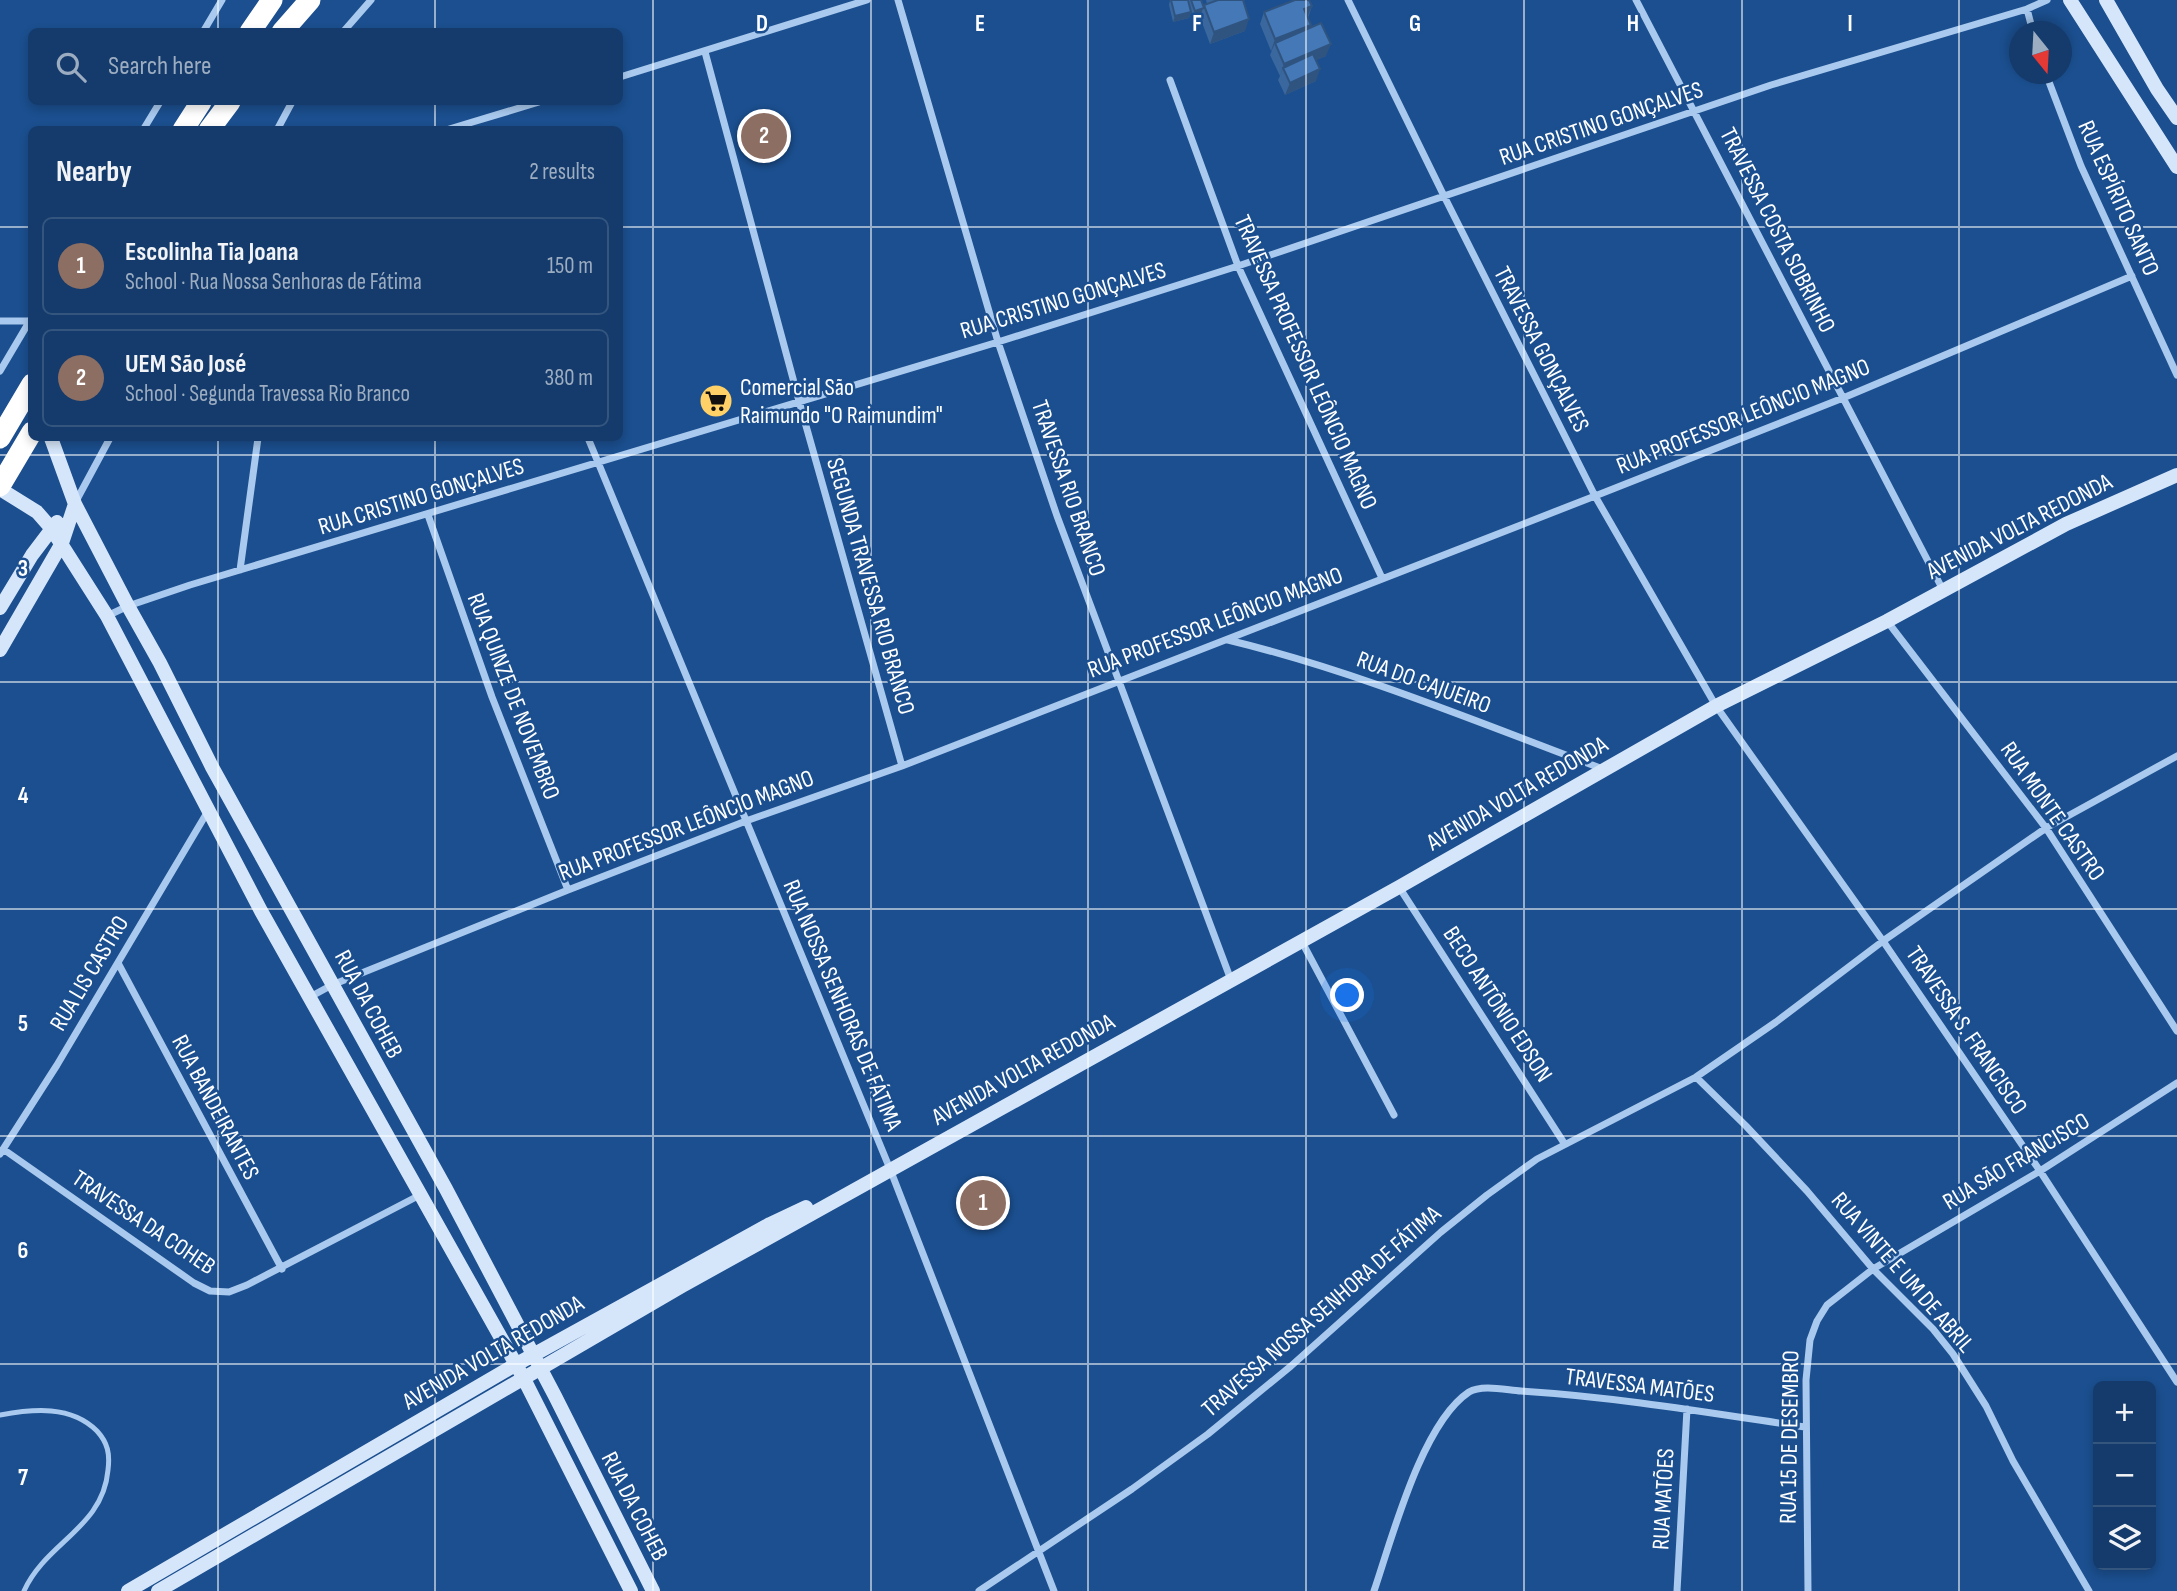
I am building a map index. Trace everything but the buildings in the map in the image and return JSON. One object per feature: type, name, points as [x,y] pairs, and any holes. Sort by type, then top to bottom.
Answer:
[{"type":"highway","points":[[253,28],[272,0]]},
{"type":"highway","points":[[286,28],[310,0]]},
{"type":"highway","points":[[186,126],[199,105]]},
{"type":"highway","points":[[212,126],[228,105]]},
{"type":"highway","points":[[0,438],[28,391]]},
{"type":"highway","points":[[0,488],[28,439]]},
{"type":"street","points":[[205,28],[222,0]]},
{"type":"street","points":[[346,28],[371,0]]},
{"type":"street","points":[[623,76],[867,0]]},
{"type":"street","name":"TRAVESSA RIO BRANCO","points":[[898,0],[998,342],[1057,516],[1231,980]]},
{"type":"street","name":"TRAVESSA GONÇALVES","points":[[1348,0],[1595,496],[1716,706]]},
{"type":"street","name":"TRAVESSA COSTA SOBRINHO","points":[[1636,0],[1943,590]]},
{"type":"street","points":[[2030,21],[2027,9],[2048,0]]},
{"type":"street","points":[[2070,0],[2177,167]]},
{"type":"street","points":[[2106,0],[2157,89],[2177,118]]},
{"type":"street","name":"RUA CRISTINO GONÇALVES","points":[[107,616],[128,606],[240,570],[998,342],[1238,265],[1771,85],[2027,9]]},
{"type":"street","name":"SEGUNDA TRAVESSA RIO BRANCO","points":[[705,52],[799,401],[902,766]]},
{"type":"street","name":"TRAVESSA PROFESSOR LEÔNCIO MAGNO","points":[[1170,80],[1238,265],[1382,578]]},
{"type":"street","name":"RUA ESPÍRITO SANTO","points":[[2050,84],[2081,166],[2177,375]]},
{"type":"street","points":[[145,126],[158,105]]},
{"type":"street","points":[[278,126],[290,105]]},
{"type":"street","points":[[464,126],[530,105]]},
{"type":"street","name":"RUA PROFESSOR LEÔNCIO MAGNO","points":[[310,997],[331,985],[568,890],[746,821],[902,766],[1843,398],[2132,276]]},
{"type":"street","points":[[0,321],[28,319]]},
{"type":"street","points":[[0,371],[28,323]]},
{"type":"street","points":[[0,352],[7,360]]},
{"type":"street","name":"RUA DA COHEB","points":[[52,441],[75,504],[128,606],[212,766],[304,930],[331,985],[446,1189],[555,1396],[653,1591]]},
{"type":"street","points":[[0,650],[62,543],[75,504],[108,441]]},
{"type":"street","points":[[240,570],[258,441]]},
{"type":"street","name":"RUA NOSSA SENHORAS DE FÁTIMA","points":[[589,441],[890,1169],[1054,1591]]},
{"type":"street","name":"AVENIDA VOLTA REDONDA","points":[[128,1591],[535,1362],[1399,887],[1716,706],[1887,621],[2066,524],[2177,475]]},
{"type":"street","name":"RUA DA COHEB","points":[[0,488],[37,512],[51,528],[107,616],[261,911],[519,1371],[631,1591]]},
{"type":"street","points":[[0,608],[51,528],[75,504]]},
{"type":"street","name":"RUA QUINZE DE NOVEMBRO","points":[[428,515],[492,697],[568,890]]},
{"type":"street","name":"RUA MONTE CASTRO","points":[[1887,621],[2046,828],[2177,1031]]},
{"type":"street","name":"RUA DO CAJUEIRO","points":[[1228,640],[1276,652],[1396,691],[1604,769]]},
{"type":"street","name":"TRAVESSA S. FRANCISCO","points":[[1716,706],[1883,942],[2039,1171],[2177,1382]]},
{"type":"street","name":"TRAVESSA NOSSA SENHORA DE FÁTIMA","points":[[979,1591],[1132,1489],[1208,1434],[1291,1366],[1441,1232],[1536,1159],[1696,1077],[2046,828],[2177,757]]},
{"type":"street","name":"RUA LIS CASTRO","points":[[2,1152],[208,811]]},
{"type":"street","name":"BECO ANTÔNIO EDSON","points":[[1399,887],[1564,1143]]},
{"type":"street","points":[[1302,941],[1394,1115]]},
{"type":"street","name":"RUA BANDEIRANTES","points":[[118,963],[282,1269]]},
{"type":"street","name":"RUA VINTE E UM DE ABRIL","points":[[1696,1077],[1798,1182],[1873,1269],[1933,1329],[1953,1354],[1986,1406],[2020,1472],[2089,1591]]},
{"type":"street","name":"RUA SÃO FRANCISCO","points":[[1873,1269],[2039,1171],[2177,1083]]},
{"type":"street","name":"TRAVESSA DA COHEB","points":[[2,1152],[194,1283],[210,1291],[229,1292],[282,1269],[420,1195]]},
{"type":"street","name":"RUA 15 DE DESEMBRO","points":[[1808,1591],[1805,1427],[1810,1340],[1827,1304],[1873,1269]]},
{"type":"street","name":"AVENIDA VOLTA REDONDA","points":[[158,1591],[519,1371]]},
{"type":"street","name":"TRAVESSA MATÕES","points":[[1374,1591],[1426,1447],[1449,1411],[1470,1391],[1489,1389],[1587,1395],[1805,1427]]},
{"type":"street","name":"RUA MATÕES","points":[[1677,1591],[1687,1409]]},
{"type":"lane","points":[[0,1415],[20,1411],[54,1410],[71,1414],[90,1424],[101,1435],[110,1451],[107,1484],[100,1504],[57,1546],[24,1591]]},
{"type":"place","name":"UEM São José","points":[[764,136]]},
{"type":"place","name":"Comercial São Raimundo \"O Raimundim\"","points":[[716,401]]},
{"type":"place","name":"Escolinha Tia Joana","points":[[983,1203]]}]
